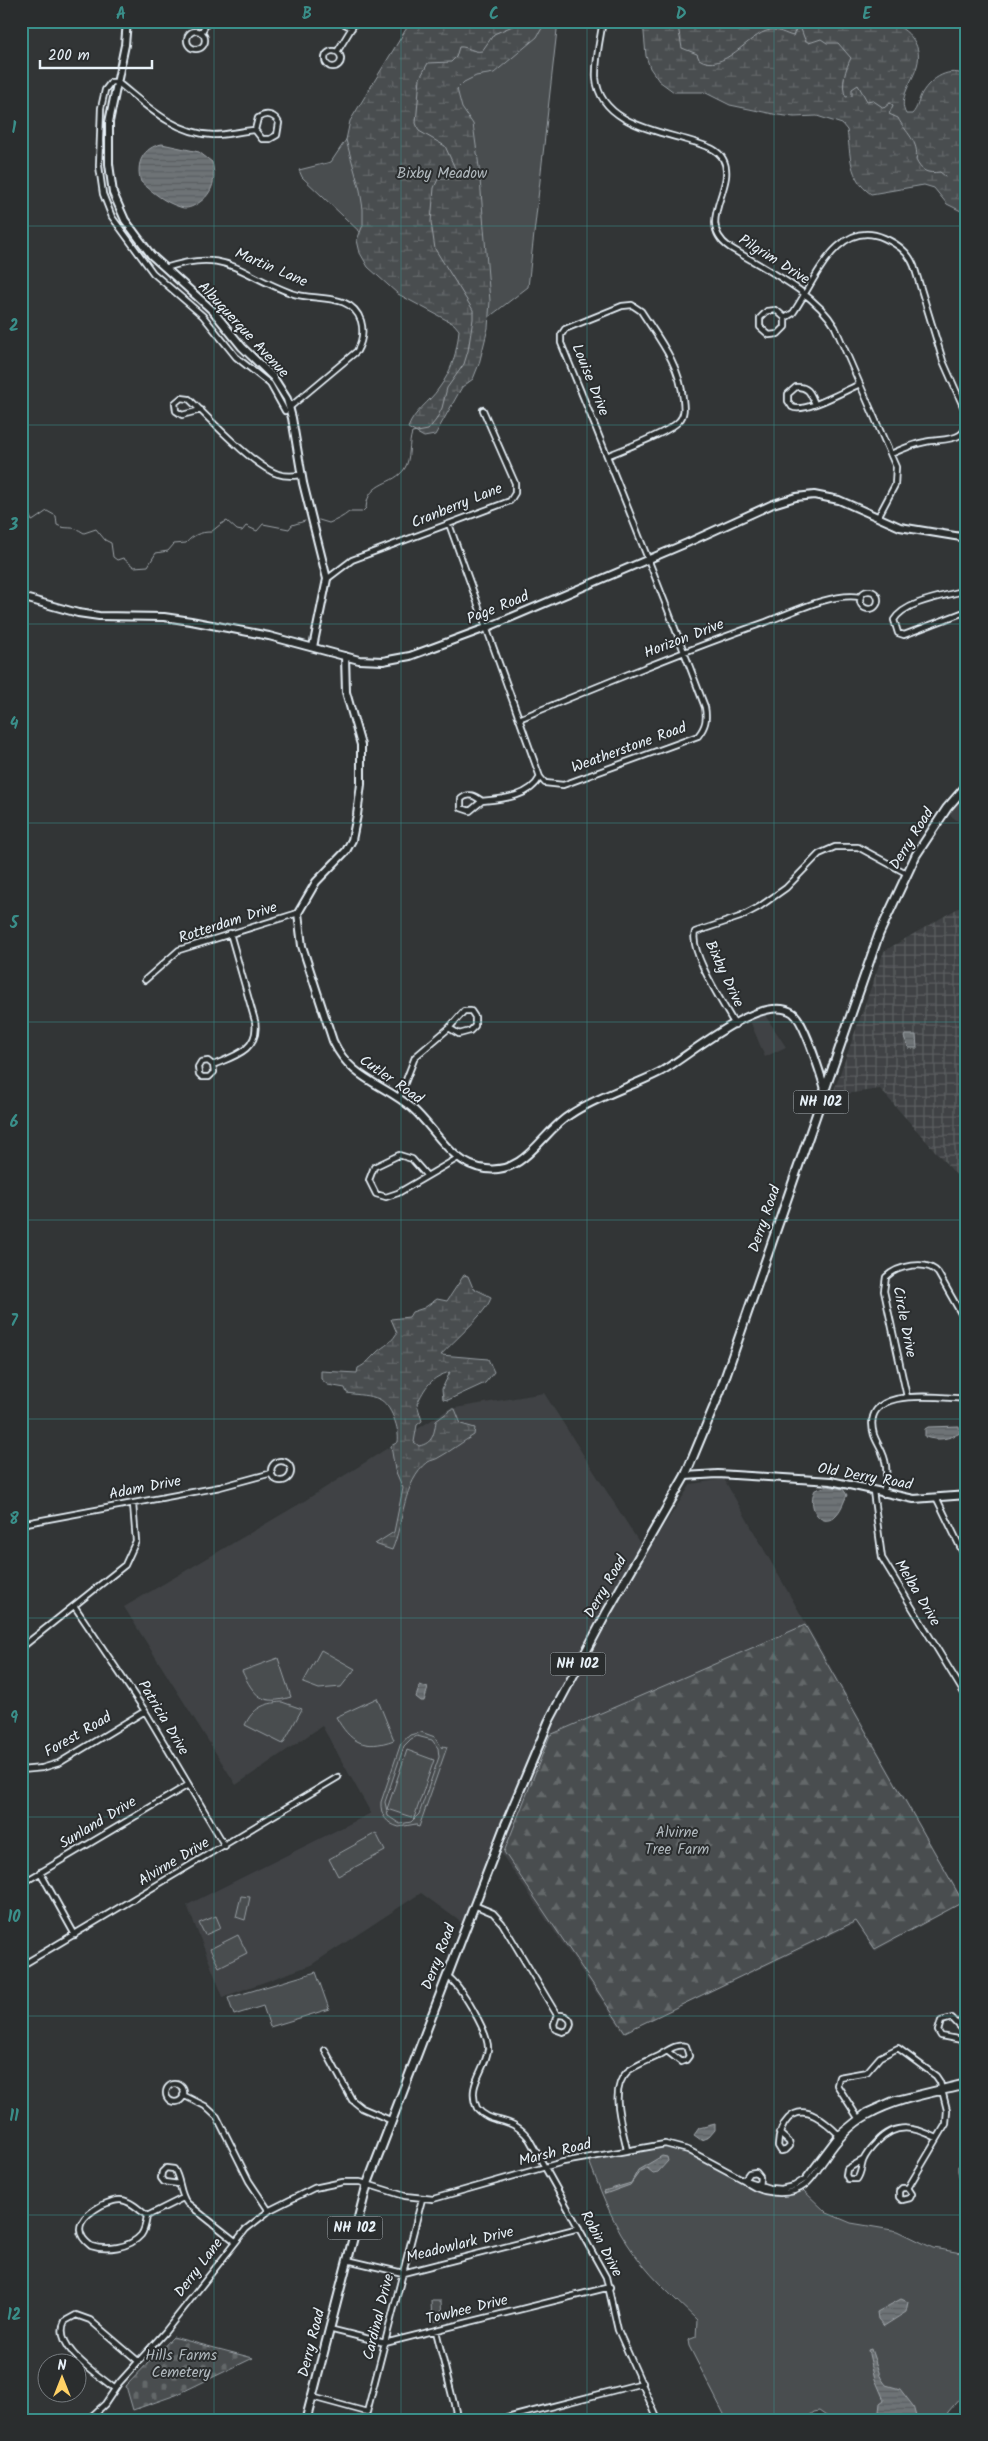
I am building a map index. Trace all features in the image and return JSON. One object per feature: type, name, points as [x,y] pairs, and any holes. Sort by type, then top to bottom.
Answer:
[{"type":"main road","name":"Derry Road","points":[[306,2420],[367,2185],[390,2120],[474,1905],[549,1721],[602,1620],[691,1465],[730,1363],[879,934],[906,873],[934,826],[967,785]]},
{"type":"street","name":"Albuquerque Avenue","points":[[127,21],[125,45],[109,129],[109,164],[114,193],[130,228],[164,268],[204,302],[242,347],[268,371],[283,391],[301,475],[327,579],[313,647]]},
{"type":"street","points":[[201,33],[208,21]]},
{"type":"street","points":[[339,21],[352,28]]},
{"type":"street","points":[[337,52],[356,21]]},
{"type":"street","name":"Pilgrim Drive","points":[[603,21],[596,76],[599,90],[606,103],[616,114],[628,121],[707,147],[719,154],[725,164],[726,173],[717,208],[716,227],[718,236],[729,247],[805,295],[820,307],[832,322],[896,469],[896,480],[878,517]]},
{"type":"street","points":[[255,130],[214,135],[183,130],[168,122],[117,82],[109,83],[105,90],[100,119],[99,166],[103,194],[112,217],[153,273],[203,316],[236,357],[264,378],[287,409]]},
{"type":"street","points":[[262,116],[274,117],[279,123],[279,132],[270,139],[262,139],[255,130],[256,121],[262,116]]},
{"type":"street","points":[[785,318],[794,313],[833,250],[845,240],[855,236],[870,234],[885,238],[901,248],[913,263],[941,356],[964,410],[966,423],[963,432],[952,439],[927,441],[891,454]]},
{"type":"street","name":"Martin Lane","points":[[164,268],[192,260],[222,261],[290,293],[337,300],[353,309],[360,318],[363,329],[362,340],[357,351],[350,359],[287,409]]},
{"type":"street","name":"Louise Drive","points":[[607,456],[672,427],[680,421],[684,411],[682,389],[676,366],[641,311],[632,305],[622,306],[565,329],[560,336],[561,343],[607,456],[649,558]]},
{"type":"street","points":[[769,310],[778,311],[785,318],[785,327],[778,334],[766,334],[760,327],[760,318],[769,310]]},
{"type":"street","points":[[264,378],[268,371]]},
{"type":"street","points":[[815,404],[810,393],[804,387],[796,387],[788,394],[789,405],[795,409],[803,410],[860,384]]},
{"type":"street","points":[[201,410],[182,415],[176,411],[175,403],[181,398],[188,398],[201,410],[232,441],[268,469],[282,475],[301,475]]},
{"type":"street","name":"Cranberry Lane","points":[[327,579],[352,560],[506,503],[515,493],[514,478],[483,410]]},
{"type":"street","name":"Page Road","points":[[21,597],[78,613],[99,616],[164,617],[191,621],[372,661],[396,659],[486,628],[773,504],[803,496],[821,496],[839,500],[909,529],[967,538]]},
{"type":"street","points":[[449,524],[540,776],[533,788],[526,792],[482,801],[470,811],[461,808],[461,799],[465,796],[471,795],[482,801]]},
{"type":"street","name":"Weatherstone Road","points":[[540,776],[545,783],[563,785],[698,736],[704,728],[707,719],[705,707],[649,558]]},
{"type":"street","points":[[967,590],[928,600],[897,614],[894,620],[898,633],[904,635],[967,611]]},
{"type":"street","name":"Horizon Drive","points":[[865,591],[871,591],[878,597],[878,603],[874,608],[865,608],[861,604],[860,597],[865,591]]},
{"type":"street","name":"Horizon Drive","points":[[519,719],[684,651],[835,598],[848,595],[860,597]]},
{"type":"street","points":[[298,913],[316,882],[346,851],[352,840],[357,815],[362,754],[358,730],[344,685],[345,656]]},
{"type":"street","name":"Bixby Drive","points":[[735,1025],[703,965],[694,934],[698,930],[740,917],[766,903],[786,888],[819,854],[835,847],[858,847],[906,873]]},
{"type":"street","name":"Rotterdam Drive","points":[[145,980],[179,950],[298,913]]},
{"type":"street","name":"Cutler Road","points":[[298,913],[302,946],[333,1042],[340,1056],[358,1074],[399,1098],[417,1113],[458,1158],[468,1164],[485,1169],[504,1168],[515,1164],[530,1154],[568,1115],[660,1072],[712,1037],[763,1012],[778,1009],[789,1011],[799,1020],[825,1089]]},
{"type":"street","points":[[213,1065],[247,1049],[256,1035],[255,1021],[230,933]]},
{"type":"street","points":[[399,1098],[415,1057],[449,1028],[464,1011],[470,1011],[475,1017],[475,1026],[467,1032],[459,1034],[449,1028]]},
{"type":"street","points":[[817,1065],[831,1070]]},
{"type":"street","points":[[427,1176],[409,1157],[399,1154],[374,1167],[369,1180],[374,1192],[386,1197],[394,1195],[427,1176],[458,1158]]},
{"type":"street","name":"Circle Drive","points":[[907,1397],[884,1291],[886,1277],[892,1272],[918,1265],[932,1267],[938,1273],[967,1324]]},
{"type":"street","points":[[883,1494],[887,1466],[874,1437],[873,1419],[877,1411],[886,1401],[896,1398],[967,1399]]},
{"type":"street","name":"Adam Drive","points":[[280,1462],[289,1465],[291,1471],[289,1477],[284,1481],[275,1479],[272,1473],[273,1467],[280,1462]]},
{"type":"street","points":[[691,1465],[698,1476]]},
{"type":"street","name":"Adam Drive","points":[[21,1524],[220,1487],[272,1473]]},
{"type":"street","name":"Old Derry Road","points":[[686,1476],[723,1474],[832,1481],[883,1494],[914,1499],[967,1495]]},
{"type":"street","name":"Melba Drive","points":[[873,1491],[882,1558],[967,1698]]},
{"type":"street","points":[[937,1498],[967,1561]]},
{"type":"street","points":[[21,1648],[75,1607],[118,1571],[130,1558],[137,1532],[133,1504]]},
{"type":"street","name":"Patricia Drive","points":[[75,1607],[144,1711],[225,1846]]},
{"type":"street","name":"Forest Road","points":[[21,1770],[42,1768],[59,1763],[144,1711]]},
{"type":"street","name":"Alvirne Drive","points":[[21,1966],[338,1777]]},
{"type":"street","name":"Sunland Drive","points":[[21,1884],[188,1785]]},
{"type":"street","points":[[40,1872],[75,1934]]},
{"type":"street","points":[[474,1905],[493,1913],[502,1922],[557,2015]]},
{"type":"street","name":"Robin Drive","points":[[447,1976],[456,1982],[488,2042],[487,2055],[473,2092],[476,2108],[486,2116],[510,2122],[520,2128],[528,2137],[610,2287],[618,2330],[643,2382],[658,2420]]},
{"type":"street","points":[[967,2034],[952,2018],[941,2021],[938,2031],[941,2036],[967,2041]]},
{"type":"street","points":[[627,2150],[618,2096],[621,2081],[630,2070],[668,2051],[683,2045],[688,2048],[689,2056],[681,2062],[668,2051]]},
{"type":"street","points":[[859,2119],[836,2083],[842,2075],[867,2072],[878,2059],[894,2048],[904,2050],[936,2076],[942,2090],[947,2119],[908,2188]]},
{"type":"street","points":[[325,2050],[342,2085],[355,2103],[390,2120]]},
{"type":"street","name":"Marsh Road","points":[[367,2185],[422,2199],[440,2198],[583,2157],[665,2144],[675,2146],[759,2187],[776,2189],[800,2183],[810,2174],[840,2135],[859,2119],[886,2107],[967,2082]]},
{"type":"street","points":[[184,2095],[180,2100],[174,2102],[167,2097],[166,2091],[168,2086],[176,2084],[182,2086],[184,2095],[205,2106],[217,2117],[249,2181],[269,2211]]},
{"type":"street","name":"Marsh Road","points":[[942,2090],[967,2086]]},
{"type":"street","points":[[779,2133],[786,2120],[804,2113],[817,2117],[840,2135]]},
{"type":"street","points":[[863,2160],[858,2178],[855,2180],[848,2179],[846,2176],[848,2169],[863,2160],[884,2135],[899,2128],[916,2128],[937,2138]]},
{"type":"street","points":[[179,2184],[164,2182],[161,2175],[164,2170],[174,2169],[179,2184],[183,2198],[235,2241]]},
{"type":"street","points":[[744,2180],[749,2173],[756,2172],[760,2177],[759,2187]]},
{"type":"street","name":"Derry Lane","points":[[83,2420],[93,2418],[115,2389],[191,2300],[235,2241],[253,2222],[304,2192],[323,2186],[353,2182],[367,2185]]},
{"type":"street","points":[[148,2216],[126,2201],[112,2201],[85,2215],[81,2223],[81,2232],[88,2243],[95,2248],[122,2246],[140,2235],[148,2216],[183,2198]]},
{"type":"street","name":"Cardinal Drive","points":[[312,2396],[367,2412],[422,2199]]},
{"type":"street","name":"Meadowlark Drive","points":[[347,2260],[403,2273],[579,2228]]},
{"type":"street","name":"Towhee Drive","points":[[329,2329],[385,2343],[610,2287]]},
{"type":"street","points":[[115,2389],[68,2348],[63,2332],[66,2321],[76,2315],[90,2320],[138,2362]]},
{"type":"street","points":[[436,2331],[458,2420]]},
{"type":"street","points":[[499,2420],[643,2382]]},
{"type":"shaded area","points":[[162,144],[199,152],[212,162],[214,175],[212,187],[206,197],[193,206],[184,208],[169,203],[141,182],[139,169],[142,157],[150,149]]},
{"type":"shaded area","points":[[962,798],[967,802],[967,829],[949,814]]},
{"type":"shaded area","points":[[967,903],[967,1187],[880,1089],[832,1096],[884,951]]},
{"type":"shaded area","points":[[765,1015],[786,1047],[765,1057],[750,1021]]},
{"type":"shaded area","points":[[905,1035],[916,1035],[917,1048],[909,1048],[904,1037]]},
{"type":"shaded area","points":[[544,1393],[646,1553],[691,1484],[724,1479],[964,1902],[875,1951],[856,1923],[624,2033],[494,1843],[462,1923],[421,1893],[311,1965],[223,1997],[187,1905],[371,1813],[322,1726],[236,1785],[124,1607],[301,1503],[449,1409]]},
{"type":"shaded area","points":[[959,1426],[960,1433],[952,1437],[939,1439],[925,1437],[925,1429],[928,1427]]},
{"type":"shaded area","points":[[828,1486],[843,1489],[847,1495],[837,1514],[830,1520],[825,1520],[817,1515],[812,1503],[815,1490]]},
{"type":"shaded area","points":[[420,1685],[428,1688],[424,1701],[416,1697]]},
{"type":"shaded area","points":[[715,2124],[715,2130],[709,2137],[701,2140],[694,2135],[699,2128]]},
{"type":"shaded area","points":[[662,2156],[667,2157],[668,2161],[658,2172],[653,2173],[647,2168],[640,2171],[630,2185],[605,2194],[604,2191],[631,2183],[638,2170]]},
{"type":"shaded area","points":[[967,2157],[967,2213],[958,2166]]},
{"type":"shaded area","points":[[901,2299],[908,2302],[906,2312],[884,2326],[878,2319],[877,2312]]},
{"type":"shaded area","points":[[871,2349],[881,2378],[886,2385],[900,2389],[913,2406],[917,2420],[878,2420],[880,2403],[884,2400],[875,2379],[868,2350]]},
{"type":"green space","name":"Bixby Meadow","points":[[411,21],[546,21],[537,37],[494,73],[476,76],[464,82],[457,89],[462,108],[473,124],[479,167],[490,301],[488,328],[479,364],[473,379],[462,387],[435,435],[424,437],[408,428],[414,417],[444,382],[451,368],[459,330],[454,324],[398,294],[368,267],[360,253],[357,240],[363,225],[363,209],[360,190],[346,140],[350,121]]},
{"type":"green space","name":"Bixby Meadow","points":[[426,21],[558,21],[528,287],[467,334],[302,177],[299,170],[331,162]]},
{"type":"green space","points":[[643,21],[885,21],[906,31],[915,43],[918,50],[918,58],[915,72],[904,96],[903,102],[906,114],[914,112],[922,93],[936,78],[954,72],[966,76],[967,214],[947,204],[934,188],[924,185],[871,194],[858,181],[854,173],[847,130],[842,124],[817,116],[794,117],[778,115],[730,105],[704,92],[674,92],[659,81],[650,68],[646,56]]},
{"type":"green space","points":[[464,1275],[468,1276],[473,1288],[491,1297],[484,1310],[441,1355],[488,1359],[494,1372],[485,1383],[448,1400],[443,1399],[442,1389],[450,1372],[433,1380],[423,1393],[417,1404],[422,1421],[417,1425],[414,1442],[419,1446],[427,1443],[433,1434],[436,1421],[452,1409],[455,1409],[461,1424],[475,1428],[474,1435],[437,1459],[428,1462],[419,1470],[408,1492],[392,1550],[375,1544],[394,1532],[403,1488],[395,1470],[391,1446],[398,1442],[398,1431],[394,1418],[387,1406],[379,1399],[347,1393],[345,1388],[328,1385],[321,1379],[321,1371],[357,1373],[358,1368],[365,1364],[397,1333],[391,1319],[409,1317],[412,1312],[424,1308],[437,1299],[447,1301]]},
{"type":"green space","name":"Alvirne Tree Farm","points":[[805,1625],[963,1902],[875,1949],[856,1921],[625,2032],[504,1852],[550,1735]]},
{"type":"green space","points":[[321,1650],[355,1669],[341,1687],[319,1689],[303,1683]]},
{"type":"green space","points":[[278,1658],[291,1697],[273,1700],[260,1697],[255,1693],[242,1671]]},
{"type":"green space","points":[[377,1698],[394,1740],[374,1745],[359,1742],[347,1733],[336,1717]]},
{"type":"green space","points":[[282,1702],[302,1709],[283,1744],[245,1725],[252,1714],[264,1705]]},
{"type":"green space","points":[[421,1732],[435,1737],[442,1748],[443,1746],[447,1747],[419,1827],[416,1824],[399,1827],[391,1824],[385,1818],[381,1802],[401,1743],[410,1735]],"holes":[[[417,1736],[432,1740],[438,1748],[439,1757],[419,1814],[411,1822],[400,1824],[388,1816],[385,1802],[404,1746]]]},
{"type":"green space","points":[[407,1750],[434,1760],[414,1818],[387,1809]]},
{"type":"green space","points":[[376,1833],[385,1851],[338,1876],[329,1859]]},
{"type":"green space","points":[[241,1896],[250,1897],[245,1920],[236,1917]]},
{"type":"green space","points":[[216,1916],[221,1928],[205,1935],[199,1923]]},
{"type":"green space","points":[[238,1935],[247,1953],[219,1967],[210,1949]]},
{"type":"green space","points":[[316,1972],[329,2009],[270,2027],[263,2006],[234,2015],[228,1998]]},
{"type":"green space","points":[[668,2146],[689,2153],[759,2191],[768,2193],[802,2189],[827,2213],[851,2223],[898,2231],[933,2248],[967,2254],[967,2390],[948,2412],[945,2420],[832,2420],[819,2411],[814,2412],[804,2420],[727,2420],[689,2346],[688,2340],[696,2337],[697,2320],[669,2293],[634,2254],[610,2212],[588,2158]]},
{"type":"green space","points":[[431,2301],[441,2301],[442,2321],[432,2321]]},
{"type":"green space","name":"Hills Farms Cemetery","points":[[173,2337],[253,2358],[176,2395],[133,2410],[126,2386]]},
{"type":"waterway","points":[[319,520],[329,523],[349,512],[362,512],[366,508],[371,492],[400,474],[407,464],[412,433],[428,430],[436,420],[442,408],[447,388],[464,364],[468,351],[473,310],[435,249],[431,222],[434,188],[438,179],[449,179],[455,175],[454,166],[445,146],[419,131],[416,123],[420,78],[428,63],[451,62],[456,57],[459,47],[482,51],[494,34],[524,21]]},
{"type":"waterway","points":[[677,21],[682,48],[697,54],[699,59],[708,63],[726,58],[753,38],[770,30],[793,36],[796,29],[801,29],[805,40],[809,43],[821,39],[827,43],[838,43],[851,58],[847,66],[844,83],[846,97],[852,96],[852,89],[858,85],[867,101],[872,100],[884,108],[890,103],[893,105],[889,114],[898,118],[914,142],[917,154],[916,160],[920,167],[925,171],[931,173],[940,172],[945,176]]},
{"type":"waterway","points":[[21,517],[22,513],[28,512],[32,521],[47,511],[56,516],[57,525],[61,527],[76,529],[84,533],[96,529],[105,540],[111,543],[113,557],[117,560],[123,558],[134,567],[148,566],[156,553],[168,551],[174,544],[186,543],[197,534],[211,532],[227,521],[237,530],[242,531],[246,526],[257,531],[263,524],[289,529],[292,525],[305,521]]}]
